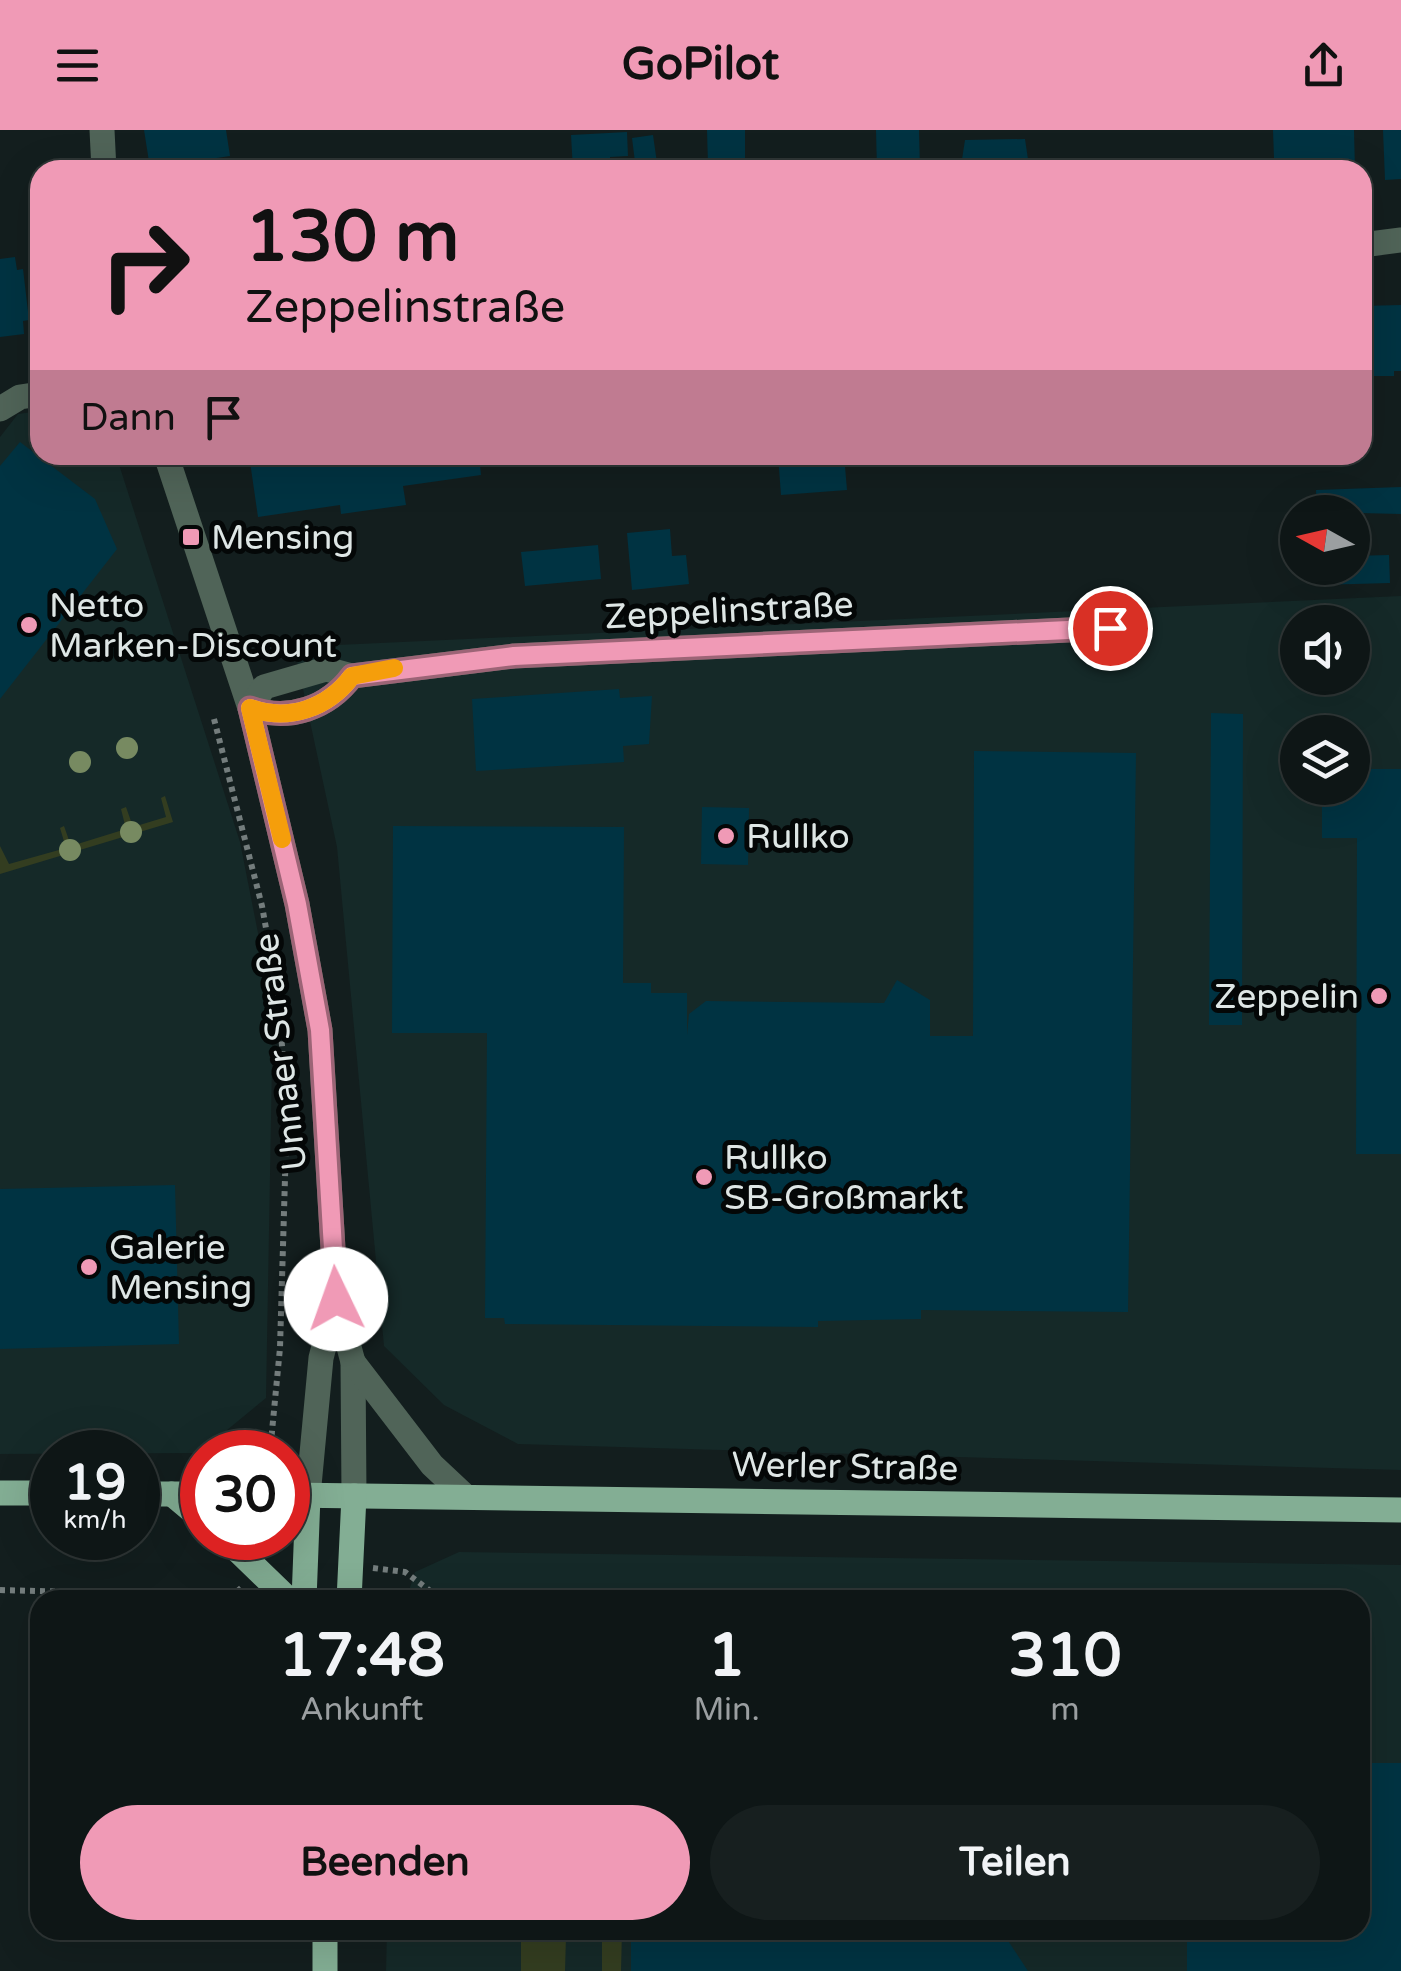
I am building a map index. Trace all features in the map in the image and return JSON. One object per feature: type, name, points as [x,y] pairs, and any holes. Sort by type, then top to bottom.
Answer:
[{"type":"main road","points":[[0,1493],[30,1493]]},
{"type":"main road","points":[[160,1494],[180,1494]]},
{"type":"main road","points":[[172,1494],[180,1501]]},
{"type":"main road","name":"Werler Straße","points":[[310,1496],[1401,1510]]},
{"type":"main road","name":"Unnaer Straße","points":[[349,1590],[354,1496]]},
{"type":"main road","points":[[249,1560],[279,1590]]},
{"type":"main road","name":"Unnaer Straße","points":[[302,1560],[303,1590]]},
{"type":"main road","points":[[325,1940],[325,1971]]},
{"type":"street","points":[[102,130],[104,160]]},
{"type":"street","points":[[1372,244],[1401,240]]},
{"type":"street","points":[[0,409],[30,396]]},
{"type":"street","name":"Unnaer Straße","points":[[169,465],[250,708],[297,904],[320,1030],[336,1299],[353,1362],[354,1496]]},
{"type":"street","name":"Zeppelinstraße","points":[[250,708],[274,717],[334,700],[352,676],[514,656],[1110,628]]},
{"type":"street","name":"Unnaer Straße","points":[[309,1430],[320,1358],[336,1299]]},
{"type":"street","name":"Unnaer Straße","points":[[353,1362],[432,1466],[464,1495]]},
{"type":"path","points":[[214,719],[262,906],[278,995],[287,1110],[280,1348],[272,1430]]},
{"type":"path","points":[[238,1590],[260,1570]]},
{"type":"path","points":[[0,1590],[30,1591]]},
{"type":"shaded area","points":[[30,412],[30,465],[119,465],[240,842],[273,1009],[266,1398],[227,1430],[180,1430],[180,1453],[160,1453],[160,1430],[30,1430],[30,1454],[0,1454],[0,437],[18,414]]},
{"type":"shaded area","points":[[1401,596],[1401,1470],[518,1444],[444,1405],[384,1346],[337,847],[294,647]]},
{"type":"shaded area","points":[[459,1552],[1401,1565],[1401,1971],[386,1971],[387,1940],[1370,1940],[1370,1590],[409,1590],[415,1572]]},
{"type":"green space","points":[[165,796],[173,822],[0,874],[0,846],[9,864],[66,848],[60,828],[64,826],[71,846],[126,829],[121,809],[126,807],[133,827],[166,817],[161,798]]},
{"type":"green space","points":[[521,1940],[566,1940],[565,1971],[521,1971]]},
{"type":"green space","points":[[602,1940],[622,1940],[621,1971],[602,1971]]},
{"type":"building","points":[[144,130],[226,130],[230,156],[149,160]]},
{"type":"building","points":[[707,130],[745,130],[745,160],[708,160]]},
{"type":"building","points":[[876,130],[919,130],[920,160],[877,160]]},
{"type":"building","points":[[1273,130],[1354,130],[1355,160],[1221,160],[1274,158]]},
{"type":"building","points":[[1383,130],[1401,130],[1401,179],[1385,180]]},
{"type":"building","points":[[627,132],[628,156],[572,160],[571,135]]},
{"type":"building","points":[[653,135],[657,160],[635,160],[632,138]]},
{"type":"building","points":[[1025,139],[1028,160],[962,160],[965,140]]},
{"type":"building","points":[[15,257],[17,270],[23,269],[29,320],[23,321],[24,334],[0,337],[0,259]]},
{"type":"building","points":[[1401,305],[1401,371],[1394,371],[1394,376],[1372,376],[1372,306]]},
{"type":"building","name":"Netto Marken-Discount","points":[[20,442],[30,450],[30,465],[50,465],[95,499],[117,549],[0,699],[0,466]]},
{"type":"building","points":[[250,465],[480,465],[481,475],[403,486],[406,505],[341,514],[340,505],[258,517]]},
{"type":"building","points":[[779,465],[845,465],[847,490],[781,495]]},
{"type":"building","points":[[1401,487],[1401,514],[1370,513],[1370,495],[1316,495],[1316,490]]},
{"type":"building","points":[[670,529],[672,556],[686,555],[689,584],[632,590],[627,533]]},
{"type":"building","points":[[598,545],[601,579],[525,586],[521,552]]},
{"type":"building","points":[[1389,555],[1390,583],[1370,584],[1370,556]]},
{"type":"building","points":[[619,689],[620,698],[652,696],[649,744],[623,746],[624,762],[476,771],[472,699]]},
{"type":"building","points":[[1211,713],[1243,714],[1242,1025],[1209,1025]]},
{"type":"building","points":[[974,751],[1136,753],[1128,1312],[921,1310],[921,1319],[818,1321],[818,1327],[505,1324],[504,1318],[485,1318],[487,1033],[392,1033],[393,826],[624,827],[623,983],[651,983],[651,993],[687,993],[687,1035],[689,1014],[706,1001],[884,1003],[897,980],[930,1000],[930,1036],[973,1036]]},
{"type":"building","name":"Zeppelin","points":[[1370,769],[1401,769],[1401,1154],[1356,1154],[1357,838],[1322,838],[1322,805],[1370,805]]},
{"type":"building","points":[[702,807],[749,808],[748,865],[701,864]]},
{"type":"building","name":"Galerie Mensing","points":[[175,1185],[179,1344],[0,1349],[0,1189]]},
{"type":"building","points":[[1370,1763],[1401,1763],[1401,1971],[1187,1971],[1187,1940],[1370,1940]]},
{"type":"building","points":[[631,1940],[1008,1940],[1028,1971],[631,1971]]},
{"type":"slow traffic","points":[[282,839],[250,708],[274,717],[334,700],[352,676],[394,668]]},
{"type":"place","name":"Mensing","points":[[191,537]]},
{"type":"place","name":"Netto Marken-Discount","points":[[29,625]]},
{"type":"place","name":"Rullko","points":[[726,836]]},
{"type":"place","name":"Zeppelin","points":[[1379,996]]},
{"type":"place","name":"Rullko SB-Großmarkt","points":[[704,1177]]},
{"type":"place","name":"Galerie Mensing","points":[[89,1267]]},
{"type":"route","points":[[336,1299],[329,1125],[320,1030],[297,904],[250,708],[274,717],[334,700],[352,676],[386,668],[514,656],[1110,628]]}]
